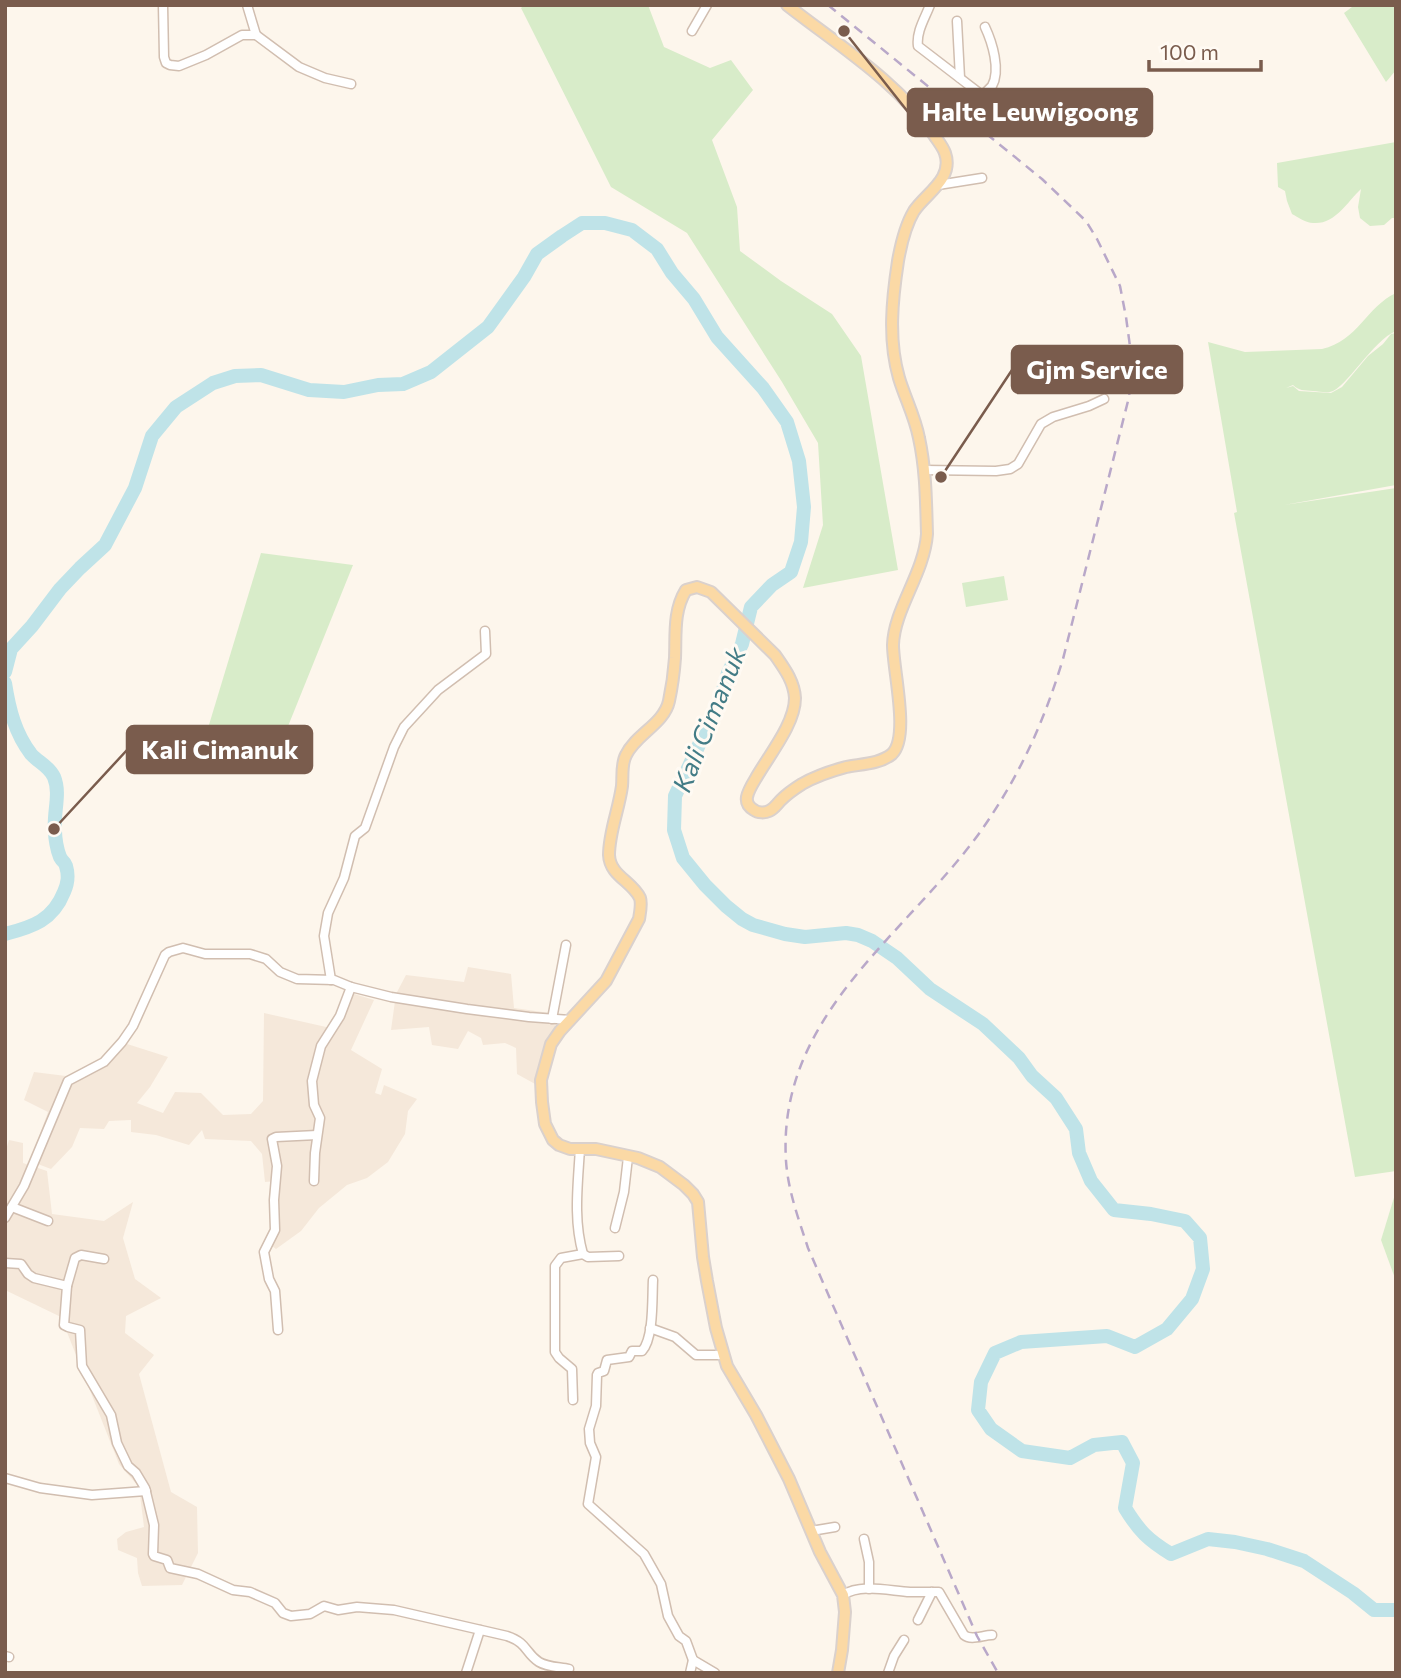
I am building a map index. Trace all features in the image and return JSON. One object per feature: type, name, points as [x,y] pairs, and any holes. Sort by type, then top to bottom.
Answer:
[{"type":"main road","points":[[787,5],[904,97],[917,111],[946,155],[945,172],[938,186],[920,203],[905,230],[892,299],[896,366],[916,427],[924,470],[927,534],[920,566],[895,628],[894,654],[901,720],[900,738],[892,753],[877,761],[836,770],[812,779],[795,789],[772,810],[762,813],[756,811],[749,806],[747,798],[751,786],[791,717],[794,704],[792,683],[775,655],[710,592],[696,587],[686,590],[675,624],[675,660],[668,705],[659,719],[639,737],[626,755],[611,836],[610,863],[640,898],[639,919],[606,981],[551,1044],[541,1080],[545,1124],[553,1140],[559,1145],[570,1149],[596,1149],[638,1158],[669,1172],[698,1202],[702,1256],[716,1328],[727,1366],[789,1479],[826,1564],[843,1595],[844,1636],[838,1673]]},
{"type":"street","points":[[163,5],[164,57],[170,65],[179,66],[206,55],[242,35],[256,35]]},
{"type":"street","points":[[247,5],[256,35],[299,67],[325,78],[351,84]]},
{"type":"street","points":[[692,31],[707,5]]},
{"type":"street","points":[[930,5],[917,44],[1017,122]]},
{"type":"street","points":[[957,21],[960,78]]},
{"type":"street","points":[[984,94],[992,85],[995,74],[993,50],[985,27]]},
{"type":"street","points":[[938,186],[982,178]]},
{"type":"street","points":[[924,470],[1010,469],[1018,464],[1041,424],[1104,399]]},
{"type":"street","points":[[331,980],[324,936],[328,913],[344,878],[355,836],[365,828],[394,747],[404,727],[438,690],[486,654],[485,631]]},
{"type":"street","points":[[424,705],[425,691]]},
{"type":"street","points":[[552,1019],[566,946]]},
{"type":"street","points":[[5,1218],[24,1186],[68,1082],[104,1062],[122,1042],[133,1026],[165,955],[169,952],[183,948],[205,954],[250,954],[266,959],[280,972],[297,979],[331,980],[391,997],[454,1007],[570,1020]]},
{"type":"street","points":[[314,1181],[320,1118],[312,1097],[313,1073],[321,1046],[340,1016],[351,987]]},
{"type":"street","points":[[278,1330],[275,1291],[264,1254],[275,1230],[277,1166],[272,1139],[317,1135]]},
{"type":"street","points":[[580,1148],[576,1209],[583,1254]]},
{"type":"street","points":[[615,1228],[622,1202],[628,1157]]},
{"type":"street","points":[[12,1207],[48,1221]]},
{"type":"street","points":[[573,1400],[572,1369],[555,1352],[555,1271],[558,1260],[583,1254],[588,1257],[619,1256]]},
{"type":"street","points":[[104,1259],[81,1255],[75,1258],[67,1286],[64,1325],[68,1328],[79,1328],[81,1331],[82,1366],[111,1415],[117,1443],[128,1466],[136,1473],[146,1491],[154,1525],[154,1556],[167,1559],[170,1568],[198,1574],[233,1590],[250,1592],[275,1603],[283,1613],[291,1616],[313,1613],[324,1606],[338,1610],[357,1607],[394,1610],[517,1639],[540,1663],[569,1669]]},
{"type":"street","points":[[5,1263],[20,1264],[34,1278],[67,1286]]},
{"type":"street","points":[[653,1280],[646,1347],[642,1352],[632,1351],[629,1357],[607,1360],[604,1371],[597,1374],[596,1406],[589,1429],[590,1443],[596,1457],[588,1504],[644,1554],[661,1584],[668,1616],[679,1636],[686,1641],[692,1660],[690,1673]]},
{"type":"street","points":[[650,1328],[675,1337],[696,1355],[724,1355]]},
{"type":"street","points":[[5,1478],[40,1488],[92,1495],[146,1491]]},
{"type":"street","points":[[811,1531],[835,1527]]},
{"type":"street","points":[[864,1539],[869,1562],[869,1589]]},
{"type":"street","points":[[843,1595],[869,1589],[939,1592],[967,1639],[992,1634]]},
{"type":"street","points":[[918,1620],[932,1592]]},
{"type":"street","points":[[466,1673],[480,1630]]},
{"type":"street","points":[[888,1673],[904,1640]]},
{"type":"street","points":[[692,1660],[715,1673]]},
{"type":"shaded area","points":[[468,967],[511,974],[514,1008],[557,1014],[546,1090],[517,1074],[516,1048],[505,1043],[483,1045],[481,1038],[468,1031],[458,1049],[432,1045],[429,1027],[391,1030],[396,994],[406,975],[464,982]]},
{"type":"shaded area","points":[[351,993],[374,1000],[351,1050],[382,1069],[375,1093],[381,1095],[384,1085],[417,1099],[408,1111],[405,1134],[388,1162],[367,1178],[347,1185],[319,1208],[301,1231],[276,1249],[268,1243],[276,1198],[276,1181],[265,1182],[262,1154],[251,1141],[205,1139],[202,1130],[189,1145],[156,1135],[131,1132],[131,1120],[109,1121],[104,1129],[80,1128],[72,1147],[51,1169],[30,1161],[48,1112],[24,1100],[34,1072],[66,1076],[96,1069],[124,1043],[168,1057],[137,1103],[163,1113],[175,1092],[201,1093],[223,1115],[251,1114],[263,1101],[264,1013],[335,1029]]},
{"type":"shaded area","points":[[9,1140],[23,1143],[23,1163],[47,1171],[52,1214],[104,1221],[133,1202],[123,1238],[135,1279],[161,1298],[126,1316],[125,1333],[154,1355],[139,1374],[171,1492],[197,1507],[198,1553],[182,1585],[142,1586],[137,1558],[118,1550],[117,1539],[126,1532],[144,1527],[139,1487],[119,1464],[61,1317],[5,1290],[5,1153]]},
{"type":"green space","points":[[524,5],[648,5],[664,47],[710,68],[731,60],[753,90],[712,140],[737,207],[740,251],[832,314],[861,356],[898,570],[803,588],[823,525],[818,443],[687,233],[611,187],[521,8]]},
{"type":"green space","points":[[1352,5],[1396,5],[1396,70],[1386,82],[1344,13]]},
{"type":"green space","points":[[1396,142],[1396,218],[1384,225],[1370,226],[1360,218],[1358,207],[1361,189],[1340,212],[1321,223],[1310,223],[1292,214],[1285,191],[1278,187],[1277,163]]},
{"type":"green space","points":[[1396,293],[1396,331],[1387,336],[1378,344],[1336,389],[1326,392],[1302,390],[1293,385],[1286,388],[1293,386],[1299,391],[1331,393],[1342,387],[1368,356],[1391,334],[1396,333],[1396,485],[1284,505],[1396,488],[1396,1171],[1355,1177],[1234,513],[1237,512],[1208,342],[1245,352],[1322,349],[1345,339],[1377,307]]},
{"type":"green space","points":[[261,553],[353,565],[272,766],[205,738]]},
{"type":"green space","points":[[1004,576],[1008,600],[966,607],[962,583]]},
{"type":"green space","points":[[1396,1191],[1396,1281],[1381,1240]]},
{"type":"waterway","name":"Kali Cimanuk","points":[[5,672],[11,649],[60,589],[105,545],[135,488],[152,436],[176,407],[213,383],[235,376],[261,375],[309,390],[344,392],[378,385],[403,384],[431,372],[488,327],[537,254],[562,236],[582,223],[605,223],[632,230],[657,249],[672,273],[694,299],[717,337],[763,388],[787,422],[799,461],[804,507],[801,542],[791,572],[772,585],[751,607],[742,644],[728,673],[720,700],[675,796],[674,830],[683,858],[726,906],[753,925],[805,937],[846,933],[858,935],[897,958],[930,989],[983,1024],[1056,1098],[1076,1129],[1079,1153],[1091,1181],[1114,1210],[1185,1221],[1200,1238],[1203,1269],[1192,1299],[1167,1329],[1135,1347],[1107,1336],[1021,1342],[995,1353],[981,1382],[978,1410],[991,1429],[1022,1451],[1070,1458],[1094,1445],[1122,1442],[1133,1463],[1125,1508],[1145,1534],[1171,1554],[1208,1539],[1267,1549],[1304,1561],[1374,1610],[1396,1610]]},
{"type":"waterway","name":"Kali Cimanuk","points":[[5,683],[21,738],[31,754],[49,770],[56,783],[56,840],[68,876],[59,902],[48,916],[33,925],[5,934]]},
{"type":"railway","points":[[828,5],[1042,179],[1086,221],[1120,286],[1132,361],[1129,397],[1063,659],[1028,751],[978,835],[948,873],[881,945],[823,1022],[802,1064],[789,1110],[787,1172],[808,1248],[977,1636],[998,1673]]},
{"type":"place","name":"Halte Leuwigoong","points":[[844,31]]},
{"type":"place","name":"Gjm Service","points":[[941,477]]},
{"type":"place","name":"Kali Cimanuk","points":[[54,829]]}]
